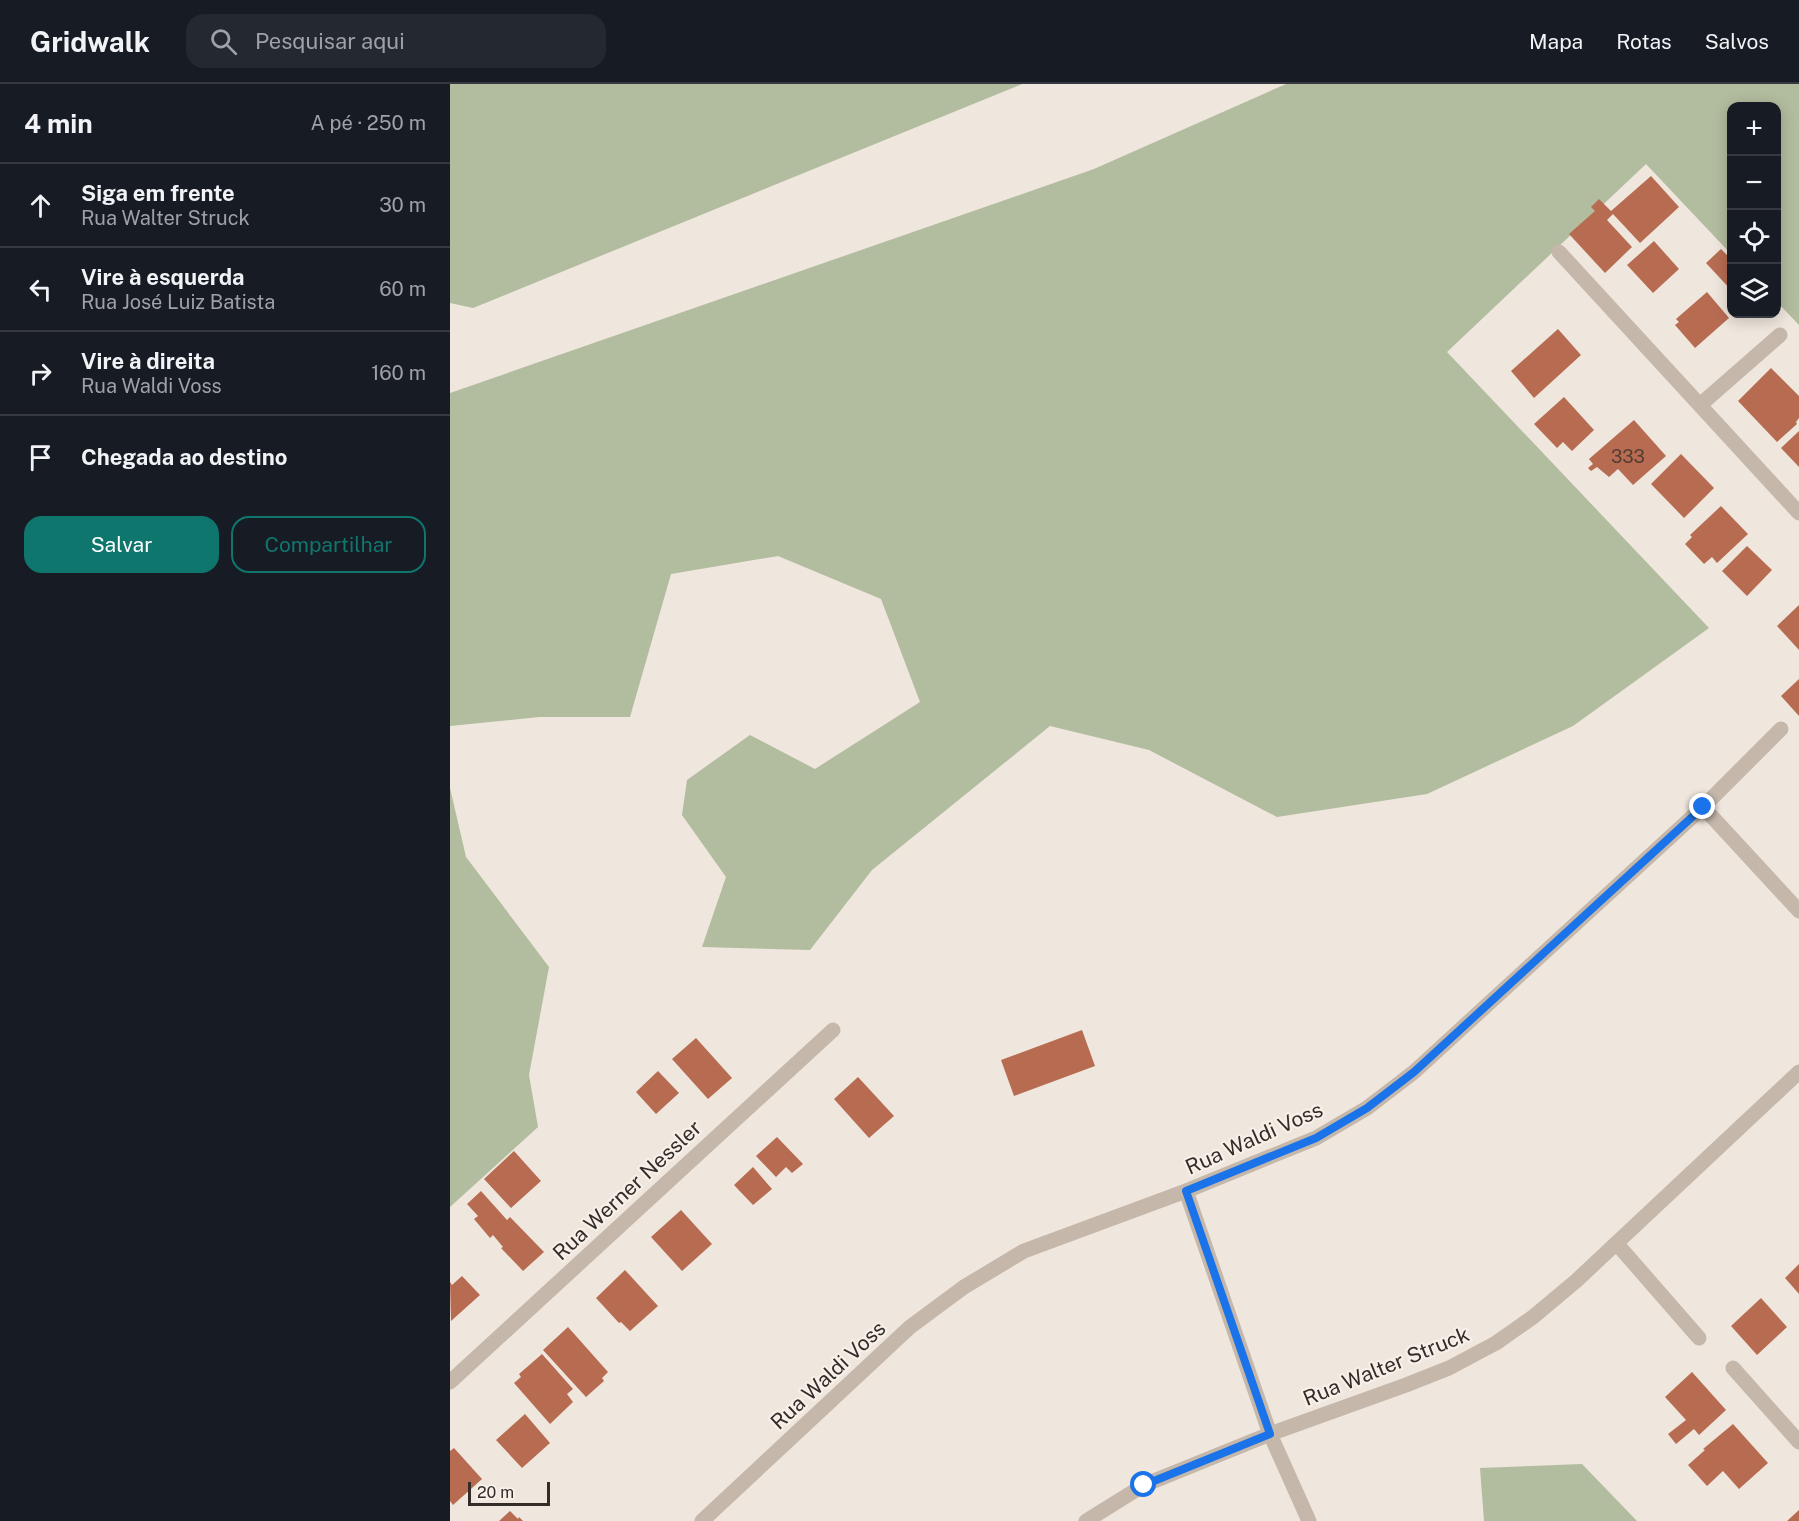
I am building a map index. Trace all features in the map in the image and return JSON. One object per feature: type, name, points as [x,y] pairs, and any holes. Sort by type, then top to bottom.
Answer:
[{"type":"street","points":[[1559,252],[1799,513]]},
{"type":"street","points":[[1700,405],[1780,335]]},
{"type":"street","name":"Rua Waldi Voss","points":[[702,1521],[910,1328],[964,1287],[1024,1251],[1186,1191],[1316,1138],[1367,1108],[1414,1072],[1703,807],[1782,729]]},
{"type":"street","points":[[1703,807],[1799,911]]},
{"type":"street","name":"Rua Werner Nessler","points":[[450,1382],[832,1030]]},
{"type":"street","name":"Rua Walter Struck","points":[[1086,1521],[1144,1485],[1270,1434],[1449,1368],[1496,1343],[1533,1317],[1617,1244],[1799,1072]]},
{"type":"street","points":[[1186,1191],[1270,1434],[1309,1521]]},
{"type":"street","points":[[1617,1244],[1699,1338]]},
{"type":"street","points":[[1732,1368],[1799,1442]]},
{"type":"green space","points":[[450,84],[1022,84],[473,308],[450,303]]},
{"type":"green space","points":[[1286,84],[1799,84],[1799,325],[1781,306],[1781,102],[1727,102],[1727,250],[1646,164],[1447,352],[1709,628],[1573,726],[1427,794],[1277,817],[1149,750],[1050,726],[872,870],[810,950],[702,947],[726,877],[682,815],[687,780],[750,735],[815,769],[920,702],[881,599],[778,556],[671,574],[630,717],[539,717],[450,726],[450,393],[1094,169]]},
{"type":"green space","points":[[450,788],[466,857],[549,967],[529,1075],[538,1127],[450,1207]]},
{"type":"green space","points":[[1582,1464],[1637,1521],[1484,1521],[1480,1468]]},
{"type":"building","points":[[1651,176],[1679,207],[1640,243],[1613,214],[1607,220],[1632,247],[1605,273],[1569,234],[1595,211],[1591,207],[1599,199],[1611,211]]},
{"type":"building","points":[[1654,241],[1679,269],[1653,293],[1627,265]]},
{"type":"building","points":[[1721,249],[1727,255],[1727,286],[1706,263]]},
{"type":"building","points":[[1707,292],[1729,318],[1695,348],[1675,325],[1679,322],[1676,319]]},
{"type":"building","points":[[1558,329],[1581,355],[1534,398],[1511,371]]},
{"type":"building","points":[[1771,368],[1799,396],[1797,424],[1777,442],[1738,401]]},
{"type":"building","points":[[1564,397],[1594,430],[1572,451],[1563,442],[1557,448],[1534,424]]},
{"type":"building","points":[[1634,420],[1666,456],[1633,485],[1618,469],[1609,477],[1597,467],[1591,471],[1588,468],[1593,464],[1589,459]]},
{"type":"building","points":[[1799,431],[1799,467],[1781,448]]},
{"type":"building","points":[[1681,454],[1714,488],[1684,518],[1651,484]]},
{"type":"building","points":[[1721,506],[1748,534],[1717,563],[1712,557],[1704,564],[1685,544],[1692,537],[1690,535]]},
{"type":"building","points":[[1747,546],[1772,570],[1747,596],[1722,571]]},
{"type":"building","points":[[1799,605],[1799,650],[1777,626]]},
{"type":"building","points":[[1799,679],[1799,716],[1781,696]]},
{"type":"building","points":[[1082,1030],[1095,1066],[1014,1096],[1001,1060]]},
{"type":"building","points":[[696,1038],[732,1078],[708,1099],[672,1059]]},
{"type":"building","points":[[658,1071],[679,1093],[656,1114],[636,1092]]},
{"type":"building","points":[[858,1077],[894,1116],[869,1138],[834,1099]]},
{"type":"building","points":[[777,1137],[803,1164],[792,1173],[786,1167],[776,1177],[756,1156]]},
{"type":"building","points":[[514,1151],[541,1181],[511,1208],[484,1179]]},
{"type":"building","points":[[753,1167],[772,1189],[753,1205],[734,1185]]},
{"type":"building","points":[[481,1191],[507,1220],[510,1217],[544,1252],[523,1271],[501,1248],[503,1247],[493,1235],[490,1238],[474,1219],[478,1216],[467,1204]]},
{"type":"building","points":[[681,1210],[712,1244],[682,1271],[651,1237]]},
{"type":"building","points":[[1799,1264],[1799,1294],[1785,1278]]},
{"type":"building","points":[[625,1270],[658,1306],[630,1331],[621,1322],[619,1323],[596,1298]]},
{"type":"building","points":[[462,1276],[480,1295],[451,1321],[450,1282],[452,1285]]},
{"type":"building","points":[[1761,1298],[1787,1327],[1757,1355],[1731,1326]]},
{"type":"building","points":[[568,1327],[608,1372],[602,1378],[604,1381],[586,1397],[543,1350]]},
{"type":"building","points":[[542,1354],[573,1389],[567,1394],[573,1402],[550,1424],[514,1383],[521,1377],[519,1374]]},
{"type":"building","points":[[1692,1372],[1726,1410],[1699,1435],[1694,1429],[1676,1444],[1668,1434],[1686,1420],[1665,1397]]},
{"type":"building","points":[[525,1414],[550,1443],[522,1468],[496,1440]]},
{"type":"building","points":[[1733,1424],[1768,1463],[1739,1489],[1723,1471],[1707,1486],[1688,1465]]},
{"type":"building","points":[[454,1448],[482,1479],[453,1505],[450,1501],[450,1451]]},
{"type":"building","points":[[1799,1510],[1799,1521],[1787,1521]]},
{"type":"building","points":[[510,1511],[518,1519],[519,1517],[523,1521],[499,1521]]},
{"type":"route","points":[[1144,1485],[1270,1434],[1186,1191],[1316,1138],[1367,1108],[1414,1072],[1703,807]]}]
